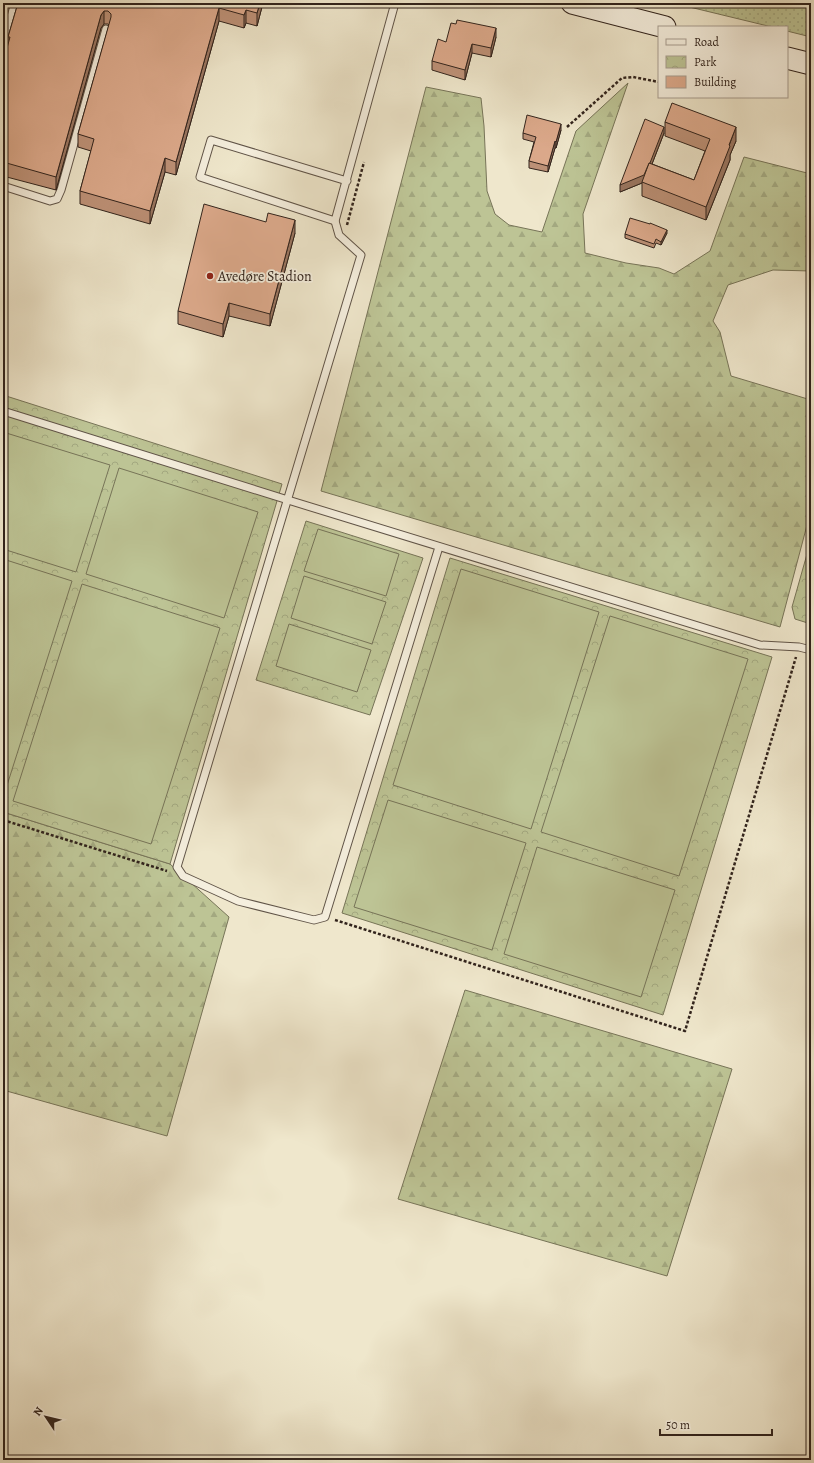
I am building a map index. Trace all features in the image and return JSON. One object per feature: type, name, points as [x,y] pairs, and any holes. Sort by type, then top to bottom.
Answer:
[{"type":"street","points":[[572,3],[661,26]]},
{"type":"street","points":[[788,58],[811,64]]},
{"type":"lane","points":[[3,44],[15,3]]},
{"type":"lane","points":[[395,3],[335,221],[339,235],[361,255],[177,868],[183,876],[238,901],[314,920],[325,917],[440,546]]},
{"type":"lane","points":[[3,186],[50,201],[57,199],[61,190],[106,29]]},
{"type":"lane","points":[[335,221],[200,177],[211,140],[347,181]]},
{"type":"lane","points":[[3,411],[760,645],[799,647],[811,650]]},
{"type":"path","points":[[567,127],[622,78],[633,77],[658,82]]},
{"type":"path","points":[[325,917],[686,1031],[799,647]]},
{"type":"path","points":[[3,820],[183,876]]},
{"type":"green space","points":[[673,3],[811,3],[811,37],[788,31],[788,26],[768,26]]},
{"type":"green space","points":[[628,83],[583,214],[585,253],[626,263],[659,268],[674,274],[710,251],[744,157],[811,174],[811,271],[773,270],[728,285],[713,321],[720,332],[731,376],[811,400],[811,510],[780,627],[321,491],[426,87],[481,98],[487,191],[495,214],[509,225],[542,232],[576,131]]},
{"type":"green space","points":[[3,395],[282,484],[170,864],[3,812]]},
{"type":"green space","points":[[3,432],[110,465],[76,572],[3,549]]},
{"type":"green space","points":[[119,468],[258,512],[224,618],[86,574]]},
{"type":"green space","points":[[306,521],[423,558],[370,715],[256,680]]},
{"type":"green space","points":[[318,529],[399,554],[386,596],[304,571]]},
{"type":"green space","points":[[811,540],[811,624],[795,619],[792,607]]},
{"type":"green space","points":[[450,558],[772,657],[663,1015],[342,913]]},
{"type":"green space","points":[[3,559],[72,581],[3,798]]},
{"type":"green space","points":[[461,569],[599,612],[531,829],[393,785]]},
{"type":"green space","points":[[304,576],[386,602],[372,644],[291,618]]},
{"type":"green space","points":[[82,584],[220,628],[151,844],[13,801]]},
{"type":"green space","points":[[610,616],[748,659],[679,876],[541,832]]},
{"type":"green space","points":[[289,624],[371,650],[357,692],[276,666]]},
{"type":"green space","points":[[388,800],[526,843],[492,950],[354,907]]},
{"type":"green space","points":[[3,812],[170,864],[229,917],[167,1136],[3,1090]]},
{"type":"green space","points":[[537,847],[675,890],[641,997],[504,954]]},
{"type":"green space","points":[[465,990],[732,1069],[667,1276],[398,1199]]},
{"type":"building","points":[[18,3],[260,3],[257,13],[246,10],[244,15],[219,8],[176,162],[165,158],[150,211],[80,191],[94,139],[78,134],[111,17],[111,14],[108,11],[104,11],[101,15],[56,177],[3,162],[3,63],[10,37],[8,37]]},
{"type":"building","points":[[457,20],[496,28],[491,48],[472,44],[465,70],[432,61],[438,39],[446,42],[451,23],[456,24]]},
{"type":"building","points":[[672,103],[736,127],[706,207],[642,182],[649,163],[694,180],[710,139],[665,122]]},
{"type":"building","points":[[527,115],[561,124],[548,166],[529,161],[536,137],[523,133]]},
{"type":"building","points":[[645,119],[664,127],[644,175],[620,185]]},
{"type":"building","points":[[204,204],[266,222],[268,213],[295,220],[270,314],[229,303],[223,324],[178,311]]},
{"type":"building","points":[[630,218],[650,223],[667,230],[661,242],[656,239],[654,244],[625,234]]},
{"type":"place","name":"Avedøre Stadion","points":[[210,276]]}]
